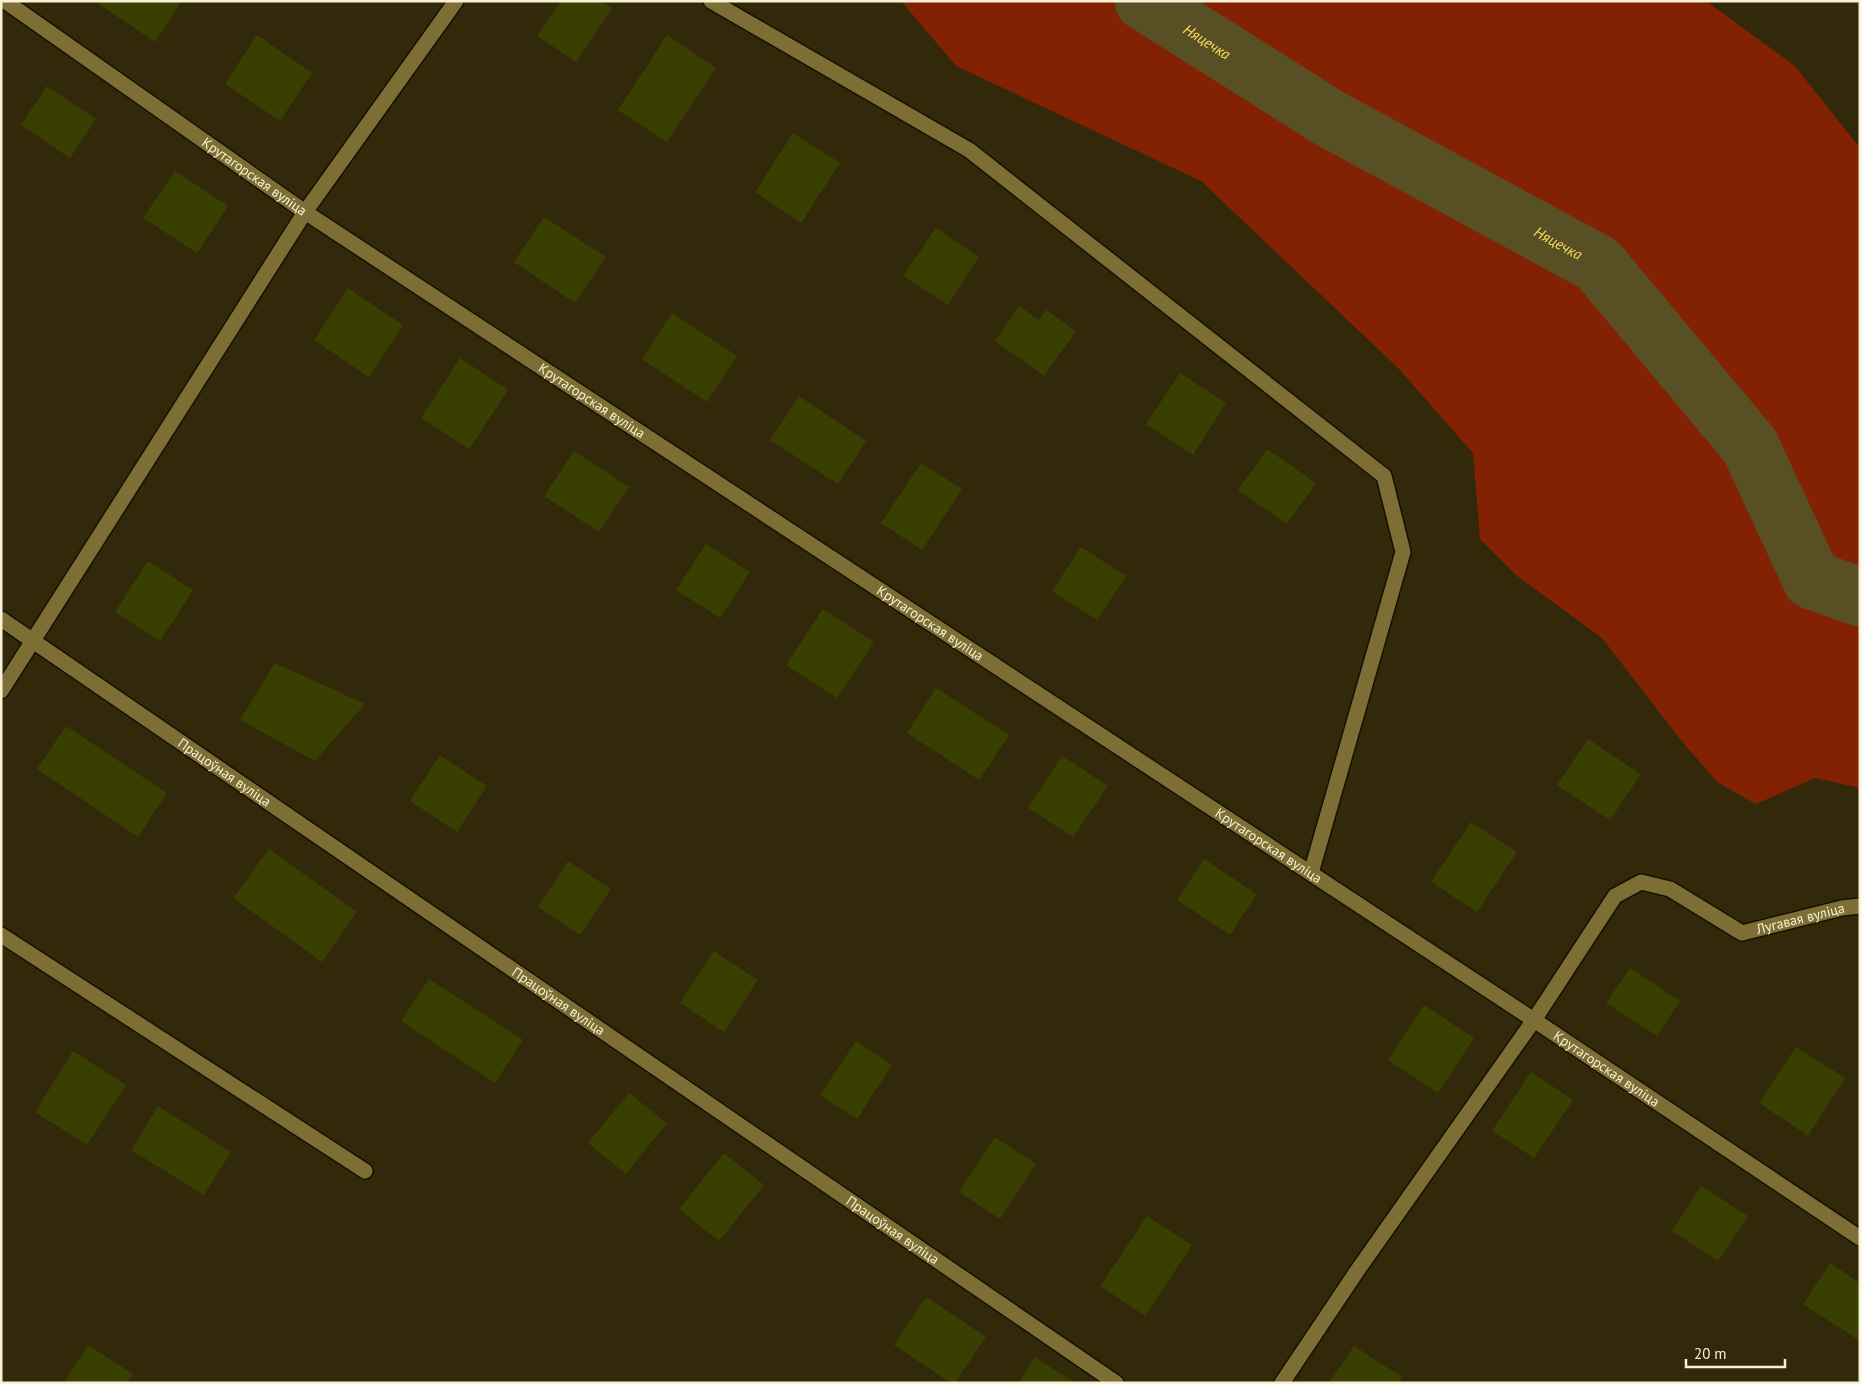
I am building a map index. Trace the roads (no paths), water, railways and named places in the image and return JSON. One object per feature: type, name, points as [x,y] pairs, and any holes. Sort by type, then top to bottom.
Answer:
[{"type":"street","name":"Крутагорская вуліца","points":[[5,1],[305,212],[1534,1020],[1860,1238]]},
{"type":"street","points":[[1,691],[305,212],[456,1]]},
{"type":"street","points":[[711,1],[969,150],[1384,476],[1403,552],[1311,873]]},
{"type":"street","name":"Працоўная вуліца","points":[[1,619],[1116,1383]]},
{"type":"street","name":"Лугавая вуліца","points":[[1534,1020],[1615,896],[1641,882],[1670,889],[1742,933],[1842,908],[1860,906]]},
{"type":"street","points":[[1,935],[365,1171]]},
{"type":"street","points":[[1282,1383],[1357,1271],[1534,1020]]},
{"type":"waterway","name":"Няцечка","points":[[1144,1],[1329,118],[1598,264],[1750,446],[1812,580],[1860,597]]}]
